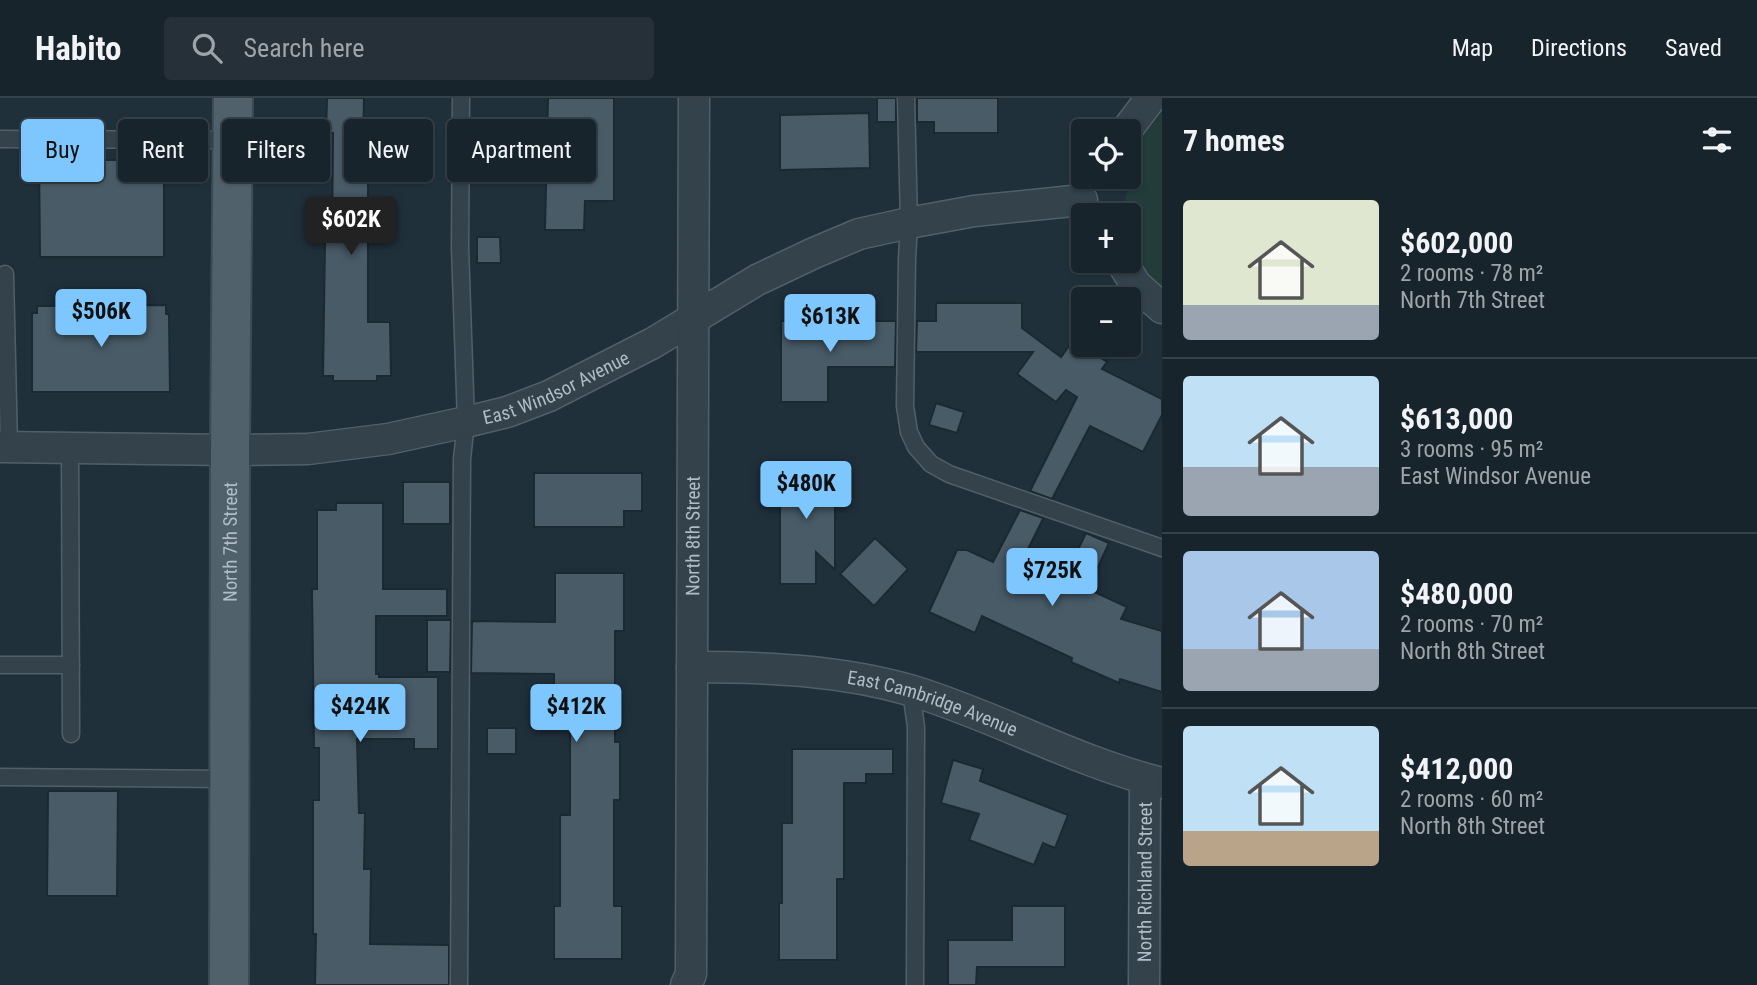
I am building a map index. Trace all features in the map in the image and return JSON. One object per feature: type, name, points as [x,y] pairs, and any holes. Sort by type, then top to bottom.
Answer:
[{"type":"main road","name":"North 7th Street","points":[[233,98],[233,119]]},
{"type":"main road","name":"North 7th Street","points":[[229,985],[233,182]]},
{"type":"street","name":"North 8th Street","points":[[691,981],[694,98]]},
{"type":"street","points":[[1135,119],[1151,98]]},
{"type":"street","name":"East Windsor Avenue","points":[[4,447],[307,449],[388,439],[466,422],[507,412],[549,396],[653,343],[757,280],[859,234],[974,211],[1090,197]]},
{"type":"street","points":[[1128,273],[1136,285],[1162,308]]},
{"type":"street","name":"East Cambridge Avenue","points":[[692,667],[758,667],[810,671],[911,691],[1153,781]]},
{"type":"street","name":"North Richland Street","points":[[1144,985],[1153,781]]},
{"type":"lane","points":[[459,985],[462,459],[466,422],[460,248],[461,98]]},
{"type":"lane","points":[[906,98],[909,223],[905,406],[909,432],[916,447],[931,464],[949,474],[1162,548]]},
{"type":"lane","points":[[0,139],[222,140]]},
{"type":"lane","points":[[4,447],[5,274]]},
{"type":"lane","points":[[70,448],[72,734]]},
{"type":"lane","points":[[0,665],[71,665]]},
{"type":"lane","points":[[911,691],[916,727],[915,985]]},
{"type":"lane","points":[[0,777],[228,779]]},
{"type":"green space","points":[[1162,112],[1162,299],[1145,283],[1141,273],[1141,203],[1124,203],[1128,189],[1141,189],[1141,140]]},
{"type":"building","points":[[327,98],[364,98],[364,119],[344,119],[344,182],[368,182],[368,322],[390,322],[391,376],[377,376],[377,381],[333,381],[333,376],[323,376],[325,242],[332,242],[333,133],[330,133],[330,119],[326,119]]},
{"type":"building","points":[[548,98],[614,98],[614,201],[585,201],[584,230],[545,230],[546,182],[596,182],[596,119],[548,119]]},
{"type":"building","points":[[877,98],[896,98],[896,122],[877,122]]},
{"type":"building","points":[[917,98],[998,98],[998,133],[934,133],[934,122],[917,122]]},
{"type":"building","points":[[869,113],[870,168],[780,170],[780,115]]},
{"type":"building","points":[[104,160],[118,160],[118,182],[164,182],[164,257],[40,257],[39,182],[104,182]]},
{"type":"building","points":[[477,237],[500,237],[501,263],[477,263]]},
{"type":"building","points":[[936,303],[1022,303],[1022,328],[1061,357],[1071,343],[1071,357],[1100,357],[1107,362],[1102,369],[1162,399],[1162,415],[1143,452],[1090,426],[1052,499],[1030,491],[1077,397],[1066,390],[1056,402],[1017,374],[1033,352],[916,352],[917,321],[936,321]]},
{"type":"building","points":[[166,305],[166,314],[169,314],[170,392],[32,392],[32,313],[37,313],[37,306]]},
{"type":"building","points":[[781,321],[896,321],[895,367],[828,367],[828,402],[781,402]]},
{"type":"building","points":[[936,403],[964,412],[957,433],[929,425]]},
{"type":"building","points":[[780,464],[835,464],[835,570],[816,552],[816,584],[780,584]]},
{"type":"building","points":[[534,473],[642,473],[642,511],[624,511],[624,527],[534,527]]},
{"type":"building","points":[[403,482],[450,482],[450,524],[403,524]]},
{"type":"building","points":[[336,503],[383,503],[383,589],[447,589],[447,616],[376,616],[376,674],[379,674],[379,677],[438,677],[438,749],[414,749],[414,739],[357,739],[359,813],[365,813],[364,869],[371,869],[370,944],[449,945],[449,985],[315,985],[313,800],[319,800],[319,748],[314,748],[312,589],[317,589],[317,510],[336,510]]},
{"type":"building","points":[[1020,510],[1043,519],[1018,569],[1059,589],[1086,533],[1109,543],[1088,589],[1127,607],[1121,619],[1162,631],[1162,692],[1120,679],[1119,683],[1071,662],[1072,658],[982,616],[975,633],[929,612],[957,550],[967,550],[993,562]]},
{"type":"building","points":[[875,538],[908,569],[874,606],[840,574]]},
{"type":"building","points":[[555,573],[624,573],[624,631],[615,631],[615,742],[620,742],[620,800],[614,800],[614,906],[622,906],[622,959],[554,959],[554,906],[560,906],[560,815],[570,815],[570,718],[554,718],[554,674],[471,673],[472,621],[555,622]]},
{"type":"building","points":[[427,620],[451,620],[450,672],[427,672]]},
{"type":"building","points":[[487,728],[516,728],[516,754],[487,754]]},
{"type":"building","points":[[792,749],[893,749],[893,774],[866,774],[866,783],[844,783],[844,879],[837,879],[837,960],[779,960],[782,823],[792,823]]},
{"type":"building","points":[[953,760],[983,769],[980,781],[1068,815],[1055,848],[1043,843],[1034,865],[969,840],[979,814],[941,803]]},
{"type":"building","points":[[48,791],[118,791],[117,896],[47,896]]},
{"type":"building","points":[[1012,906],[1065,906],[1065,967],[977,967],[976,985],[948,985],[948,940],[1012,940]]}]
